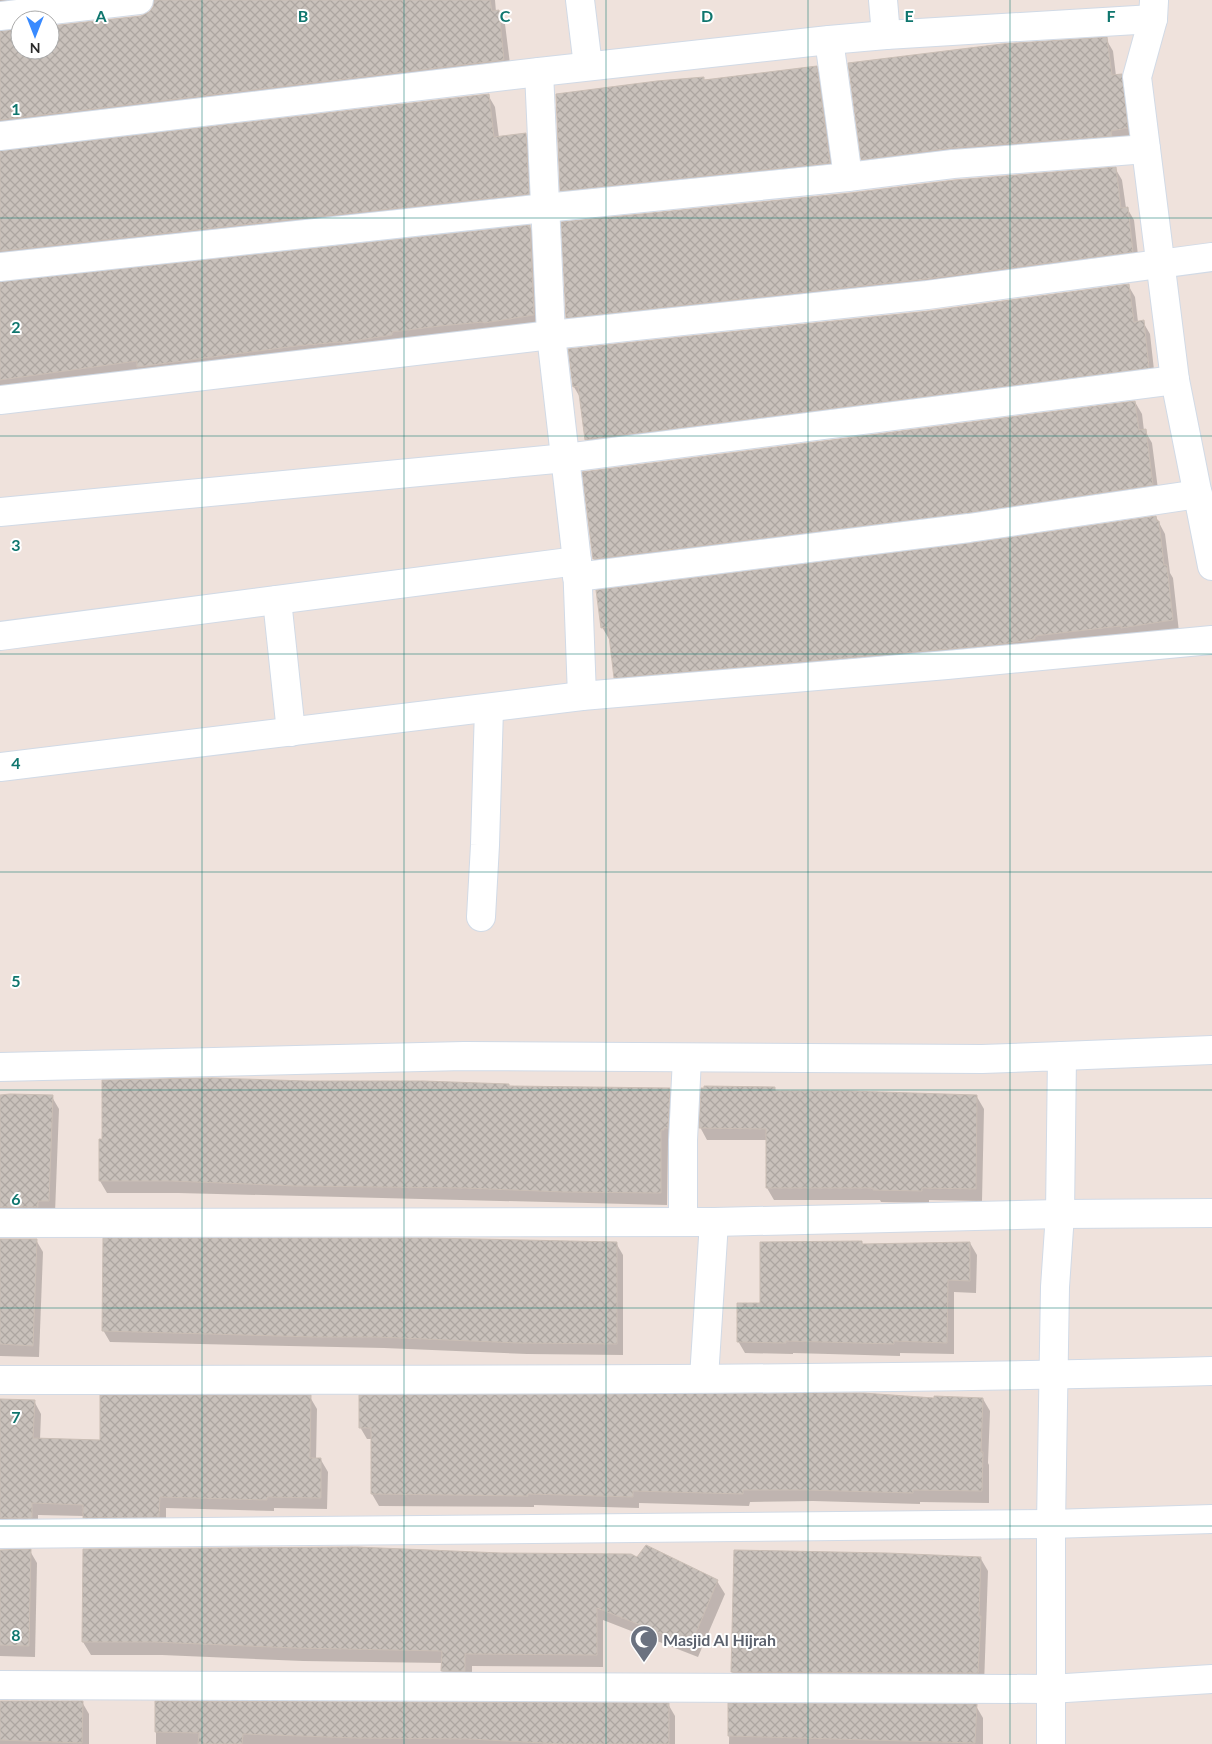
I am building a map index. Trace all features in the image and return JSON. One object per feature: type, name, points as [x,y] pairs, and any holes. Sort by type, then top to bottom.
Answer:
[{"type":"street","points":[[0,16],[139,0]]},
{"type":"street","points":[[580,0],[588,66]]},
{"type":"street","points":[[883,0],[886,35]]},
{"type":"street","points":[[0,136],[588,66],[829,40],[1153,9],[1137,77],[1175,380],[1200,445],[1198,494],[1212,566]]},
{"type":"street","points":[[829,40],[848,177]]},
{"type":"street","points":[[539,72],[551,335],[577,569],[582,696]]},
{"type":"street","points":[[0,267],[848,177],[953,164],[1146,150]]},
{"type":"street","points":[[0,400],[551,335],[927,295],[1212,257]]},
{"type":"street","points":[[0,512],[566,458],[1175,380]]},
{"type":"street","points":[[0,636],[277,600],[969,528],[1198,494]]},
{"type":"street","points":[[277,600],[291,732]]},
{"type":"street","points":[[0,767],[582,696],[947,666],[1212,640]]},
{"type":"street","points":[[481,917],[485,846],[488,708]]},
{"type":"street","points":[[0,1067],[464,1056],[982,1059],[1212,1050]]},
{"type":"street","points":[[1050,1744],[1055,1287],[1060,1214],[1062,1056]]},
{"type":"street","points":[[683,1222],[683,1140],[687,1058]]},
{"type":"street","points":[[0,1223],[714,1222],[1060,1214],[1212,1213]]},
{"type":"street","points":[[704,1378],[714,1222]]},
{"type":"street","points":[[0,1380],[704,1378],[1054,1375],[1212,1371]]},
{"type":"street","points":[[0,1534],[1051,1524],[1212,1519]]},
{"type":"street","points":[[0,1685],[1050,1688],[1212,1679]]},
{"type":"building","points":[[154,0],[490,0],[492,11],[499,10],[504,60],[0,120],[0,31],[10,30],[10,60],[60,60],[60,25],[141,16],[149,12],[153,7]]},
{"type":"building","points":[[1107,37],[1112,75],[1122,74],[1128,128],[1111,131],[1112,136],[951,148],[861,160],[848,63],[1002,44]]},
{"type":"building","points":[[817,66],[830,163],[560,191],[556,94],[657,81],[704,77],[704,80]]},
{"type":"building","points":[[489,94],[494,137],[526,133],[529,194],[0,251],[0,151]]},
{"type":"building","points":[[1116,167],[1121,208],[1128,207],[1133,252],[925,279],[566,318],[561,222],[850,193],[955,180]]},
{"type":"building","points":[[530,225],[534,315],[484,323],[392,332],[392,335],[340,343],[296,346],[137,367],[137,361],[0,380],[0,282]]},
{"type":"building","points":[[1129,284],[1134,322],[1144,320],[1149,368],[585,440],[578,386],[573,387],[568,349],[929,311]]},
{"type":"building","points":[[1135,401],[1139,430],[1146,429],[1153,485],[967,513],[593,559],[582,472]]},
{"type":"building","points":[[1156,516],[1157,521],[1159,521],[1164,565],[1167,565],[1173,620],[1121,628],[1121,626],[1035,636],[1035,639],[996,645],[614,678],[608,627],[601,628],[596,590],[971,543]]},
{"type":"building","points":[[213,1078],[306,1081],[423,1081],[509,1084],[509,1086],[670,1088],[668,1128],[661,1130],[661,1193],[297,1186],[171,1181],[99,1181],[99,1139],[102,1139],[102,1080]]},
{"type":"building","points":[[704,1086],[775,1087],[775,1091],[977,1095],[976,1189],[922,1188],[922,1191],[873,1190],[873,1188],[766,1188],[766,1129],[699,1128],[701,1088],[704,1088]]},
{"type":"building","points":[[0,1095],[53,1095],[49,1201],[38,1201],[38,1207],[0,1207]]},
{"type":"building","points":[[103,1238],[429,1238],[617,1242],[617,1344],[102,1331]]},
{"type":"building","points":[[0,1239],[37,1239],[33,1346],[0,1344]]},
{"type":"building","points":[[862,1241],[862,1244],[970,1242],[970,1281],[948,1280],[947,1343],[894,1341],[894,1344],[786,1341],[786,1343],[737,1342],[737,1303],[760,1303],[760,1242]]},
{"type":"building","points":[[863,1393],[934,1398],[934,1396],[983,1398],[982,1491],[913,1490],[913,1493],[743,1490],[743,1494],[633,1491],[633,1497],[528,1494],[528,1496],[371,1494],[371,1428],[359,1428],[359,1395]]},
{"type":"building","points":[[100,1395],[311,1395],[310,1458],[321,1458],[321,1498],[267,1497],[267,1500],[160,1497],[159,1517],[83,1518],[83,1505],[32,1503],[32,1518],[0,1518],[0,1399],[35,1400],[33,1438],[100,1440]]},
{"type":"building","points":[[646,1545],[718,1580],[691,1645],[597,1608],[597,1655],[465,1654],[465,1671],[441,1671],[442,1651],[295,1648],[154,1642],[82,1642],[83,1549],[356,1547],[501,1553],[631,1554],[637,1557]]},
{"type":"building","points":[[31,1549],[29,1646],[0,1645],[0,1550]]},
{"type":"building","points":[[734,1550],[981,1557],[979,1616],[981,1616],[978,1673],[731,1672]]},
{"type":"building","points":[[0,1701],[83,1701],[82,1743],[0,1740]]},
{"type":"building","points":[[155,1701],[669,1703],[669,1744],[562,1744],[469,1739],[243,1734],[242,1744],[198,1744],[199,1733],[155,1732]]},
{"type":"building","points":[[728,1703],[977,1704],[975,1743],[728,1736]]},
{"type":"place","name":"Masjid Al Hijrah","points":[[644,1663]]}]
